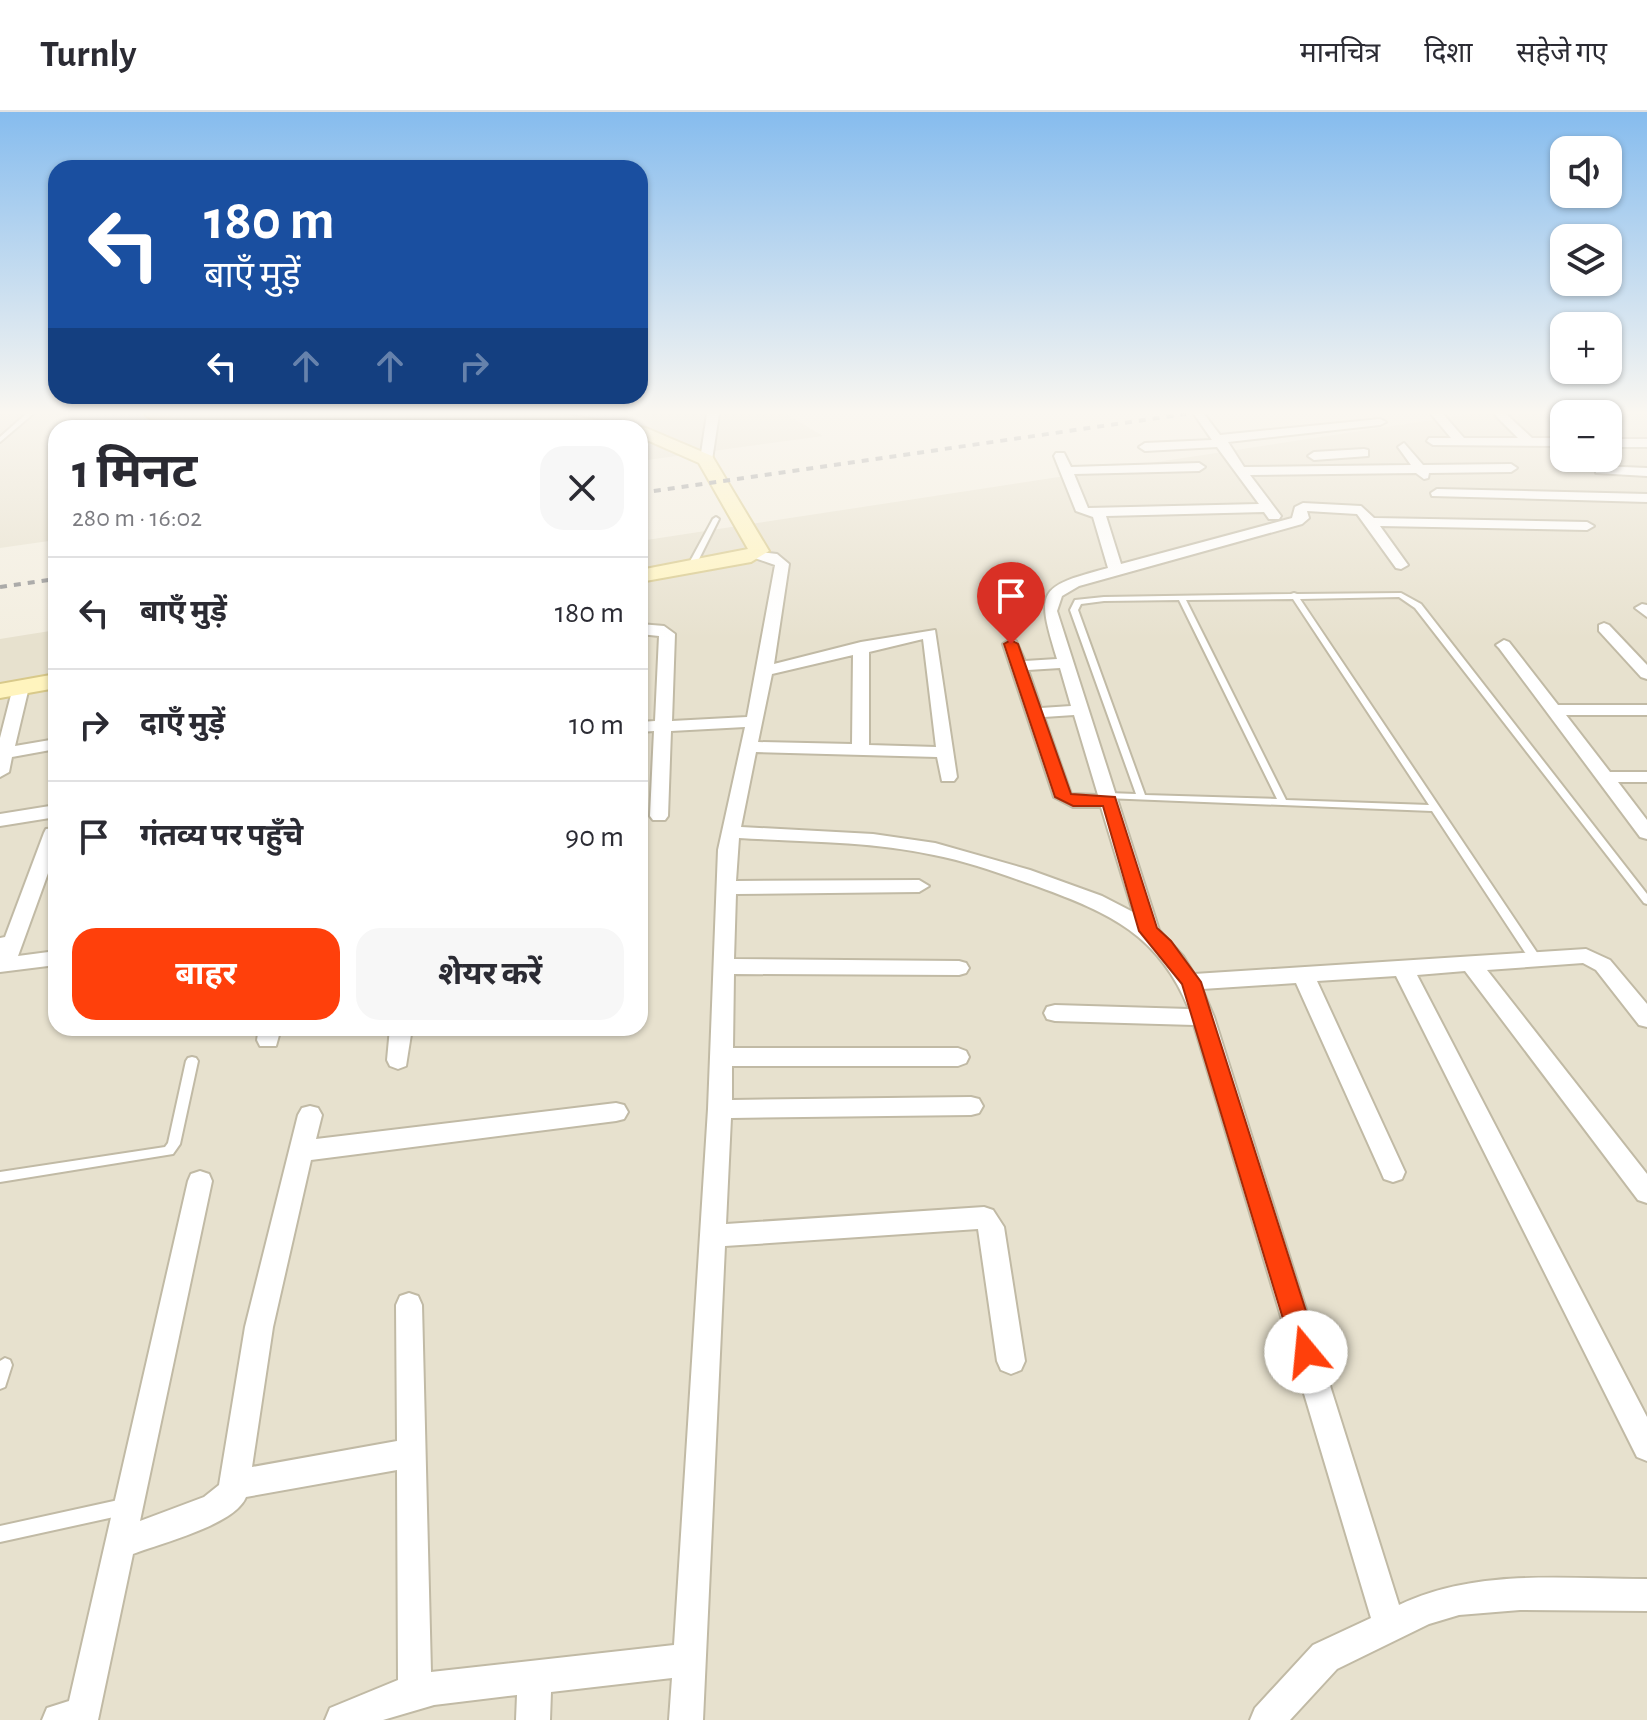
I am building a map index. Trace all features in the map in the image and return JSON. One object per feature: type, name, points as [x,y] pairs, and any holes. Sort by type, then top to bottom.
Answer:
[{"type":"main road","points":[[648,575],[757,554],[759,547],[724,489]]},
{"type":"main road","points":[[10,689],[48,682]]},
{"type":"street","points":[[1074,489],[1083,511],[1096,514],[1103,510],[1208,526],[1280,526],[1302,518],[1300,508],[1357,508],[1371,522],[1401,565]]},
{"type":"street","points":[[1254,489],[1280,526]]},
{"type":"street","points":[[1434,489],[1459,524]]},
{"type":"street","points":[[1437,493],[1647,498]]},
{"type":"street","points":[[1149,931],[1050,611],[1052,597],[1070,584],[1116,570],[1208,526],[1268,508]]},
{"type":"street","points":[[1096,514],[1116,570]]},
{"type":"street","points":[[1371,522],[1587,526]]},
{"type":"street","points":[[686,1720],[720,1109],[731,832],[765,671],[782,564],[772,557],[757,554]]},
{"type":"street","points":[[1604,628],[1647,674]]},
{"type":"street","points":[[648,629],[659,629],[667,634],[659,816]]},
{"type":"street","points":[[765,671],[930,633],[948,777]]},
{"type":"street","points":[[1011,644],[1063,797],[1073,801],[1108,798]]},
{"type":"street","points":[[1504,645],[1647,833]]},
{"type":"street","points":[[860,750],[861,647]]},
{"type":"street","points":[[1019,666],[1066,663]]},
{"type":"street","points":[[0,772],[10,689]]},
{"type":"street","points":[[1035,713],[1081,710]]},
{"type":"street","points":[[1554,710],[1647,710]]},
{"type":"street","points":[[648,726],[753,722]]},
{"type":"street","points":[[4,753],[48,745]]},
{"type":"street","points":[[748,747],[945,752]]},
{"type":"street","points":[[1605,777],[1647,777]]},
{"type":"street","points":[[0,820],[48,812]]},
{"type":"street","points":[[731,832],[885,841],[945,850],[1102,902],[1149,931],[1165,946],[1191,982],[1203,1017],[1390,1626]]},
{"type":"street","points":[[48,846],[4,958],[48,958]]},
{"type":"street","points":[[727,888],[919,886]]},
{"type":"street","points":[[1191,982],[1472,966],[1586,956],[1593,959],[1647,1019]]},
{"type":"street","points":[[724,966],[959,968]]},
{"type":"street","points":[[1472,966],[1647,1193]]},
{"type":"street","points":[[1404,970],[1647,1447]]},
{"type":"street","points":[[1304,976],[1393,1172]]},
{"type":"street","points":[[1055,1013],[1203,1017]]},
{"type":"street","points":[[398,1060],[400,1036]]},
{"type":"street","points":[[722,1057],[958,1057]]},
{"type":"street","points":[[720,1109],[971,1106]]},
{"type":"street","points":[[302,1151],[616,1112]]},
{"type":"street","points":[[121,1543],[213,1509],[226,1502],[237,1484],[245,1400],[256,1342],[310,1115]]},
{"type":"street","points":[[74,1718],[121,1543],[200,1181]]},
{"type":"street","points":[[713,1236],[984,1218],[991,1227],[1011,1361]]},
{"type":"street","points":[[409,1305],[415,1692]]},
{"type":"street","points":[[237,1484],[411,1453]]},
{"type":"street","points":[[1267,1720],[1325,1657],[1390,1626],[1459,1599],[1520,1594],[1647,1595]]},
{"type":"street","points":[[342,1720],[415,1692],[691,1660]]},
{"type":"street","points":[[533,1720],[535,1677]]},
{"type":"lane","points":[[691,567],[716,519]]},
{"type":"lane","points":[[1141,797],[1074,610],[1078,602],[1090,599],[1387,594],[1411,600],[1647,901]]},
{"type":"lane","points":[[1294,595],[1536,960]]},
{"type":"lane","points":[[1182,599],[1283,802]]},
{"type":"lane","points":[[1108,798],[1435,808]]},
{"type":"lane","points":[[0,1177],[165,1153],[174,1144],[192,1061]]},
{"type":"lane","points":[[0,1382],[5,1365]]},
{"type":"lane","points":[[0,1534],[129,1506]]},
{"type":"shaded area","points":[[0,489],[48,489],[48,541],[0,548]]},
{"type":"shaded area","points":[[980,489],[1647,489],[1647,1720],[0,1720],[0,639],[48,631],[48,1036],[648,1036],[648,540]]},
{"type":"railway","points":[[648,492],[667,489]]},
{"type":"railway","points":[[0,587],[48,580]]},
{"type":"route","points":[[1011,644],[1063,797],[1073,801],[1109,801],[1149,931],[1165,946],[1191,982],[1306,1352]]}]
